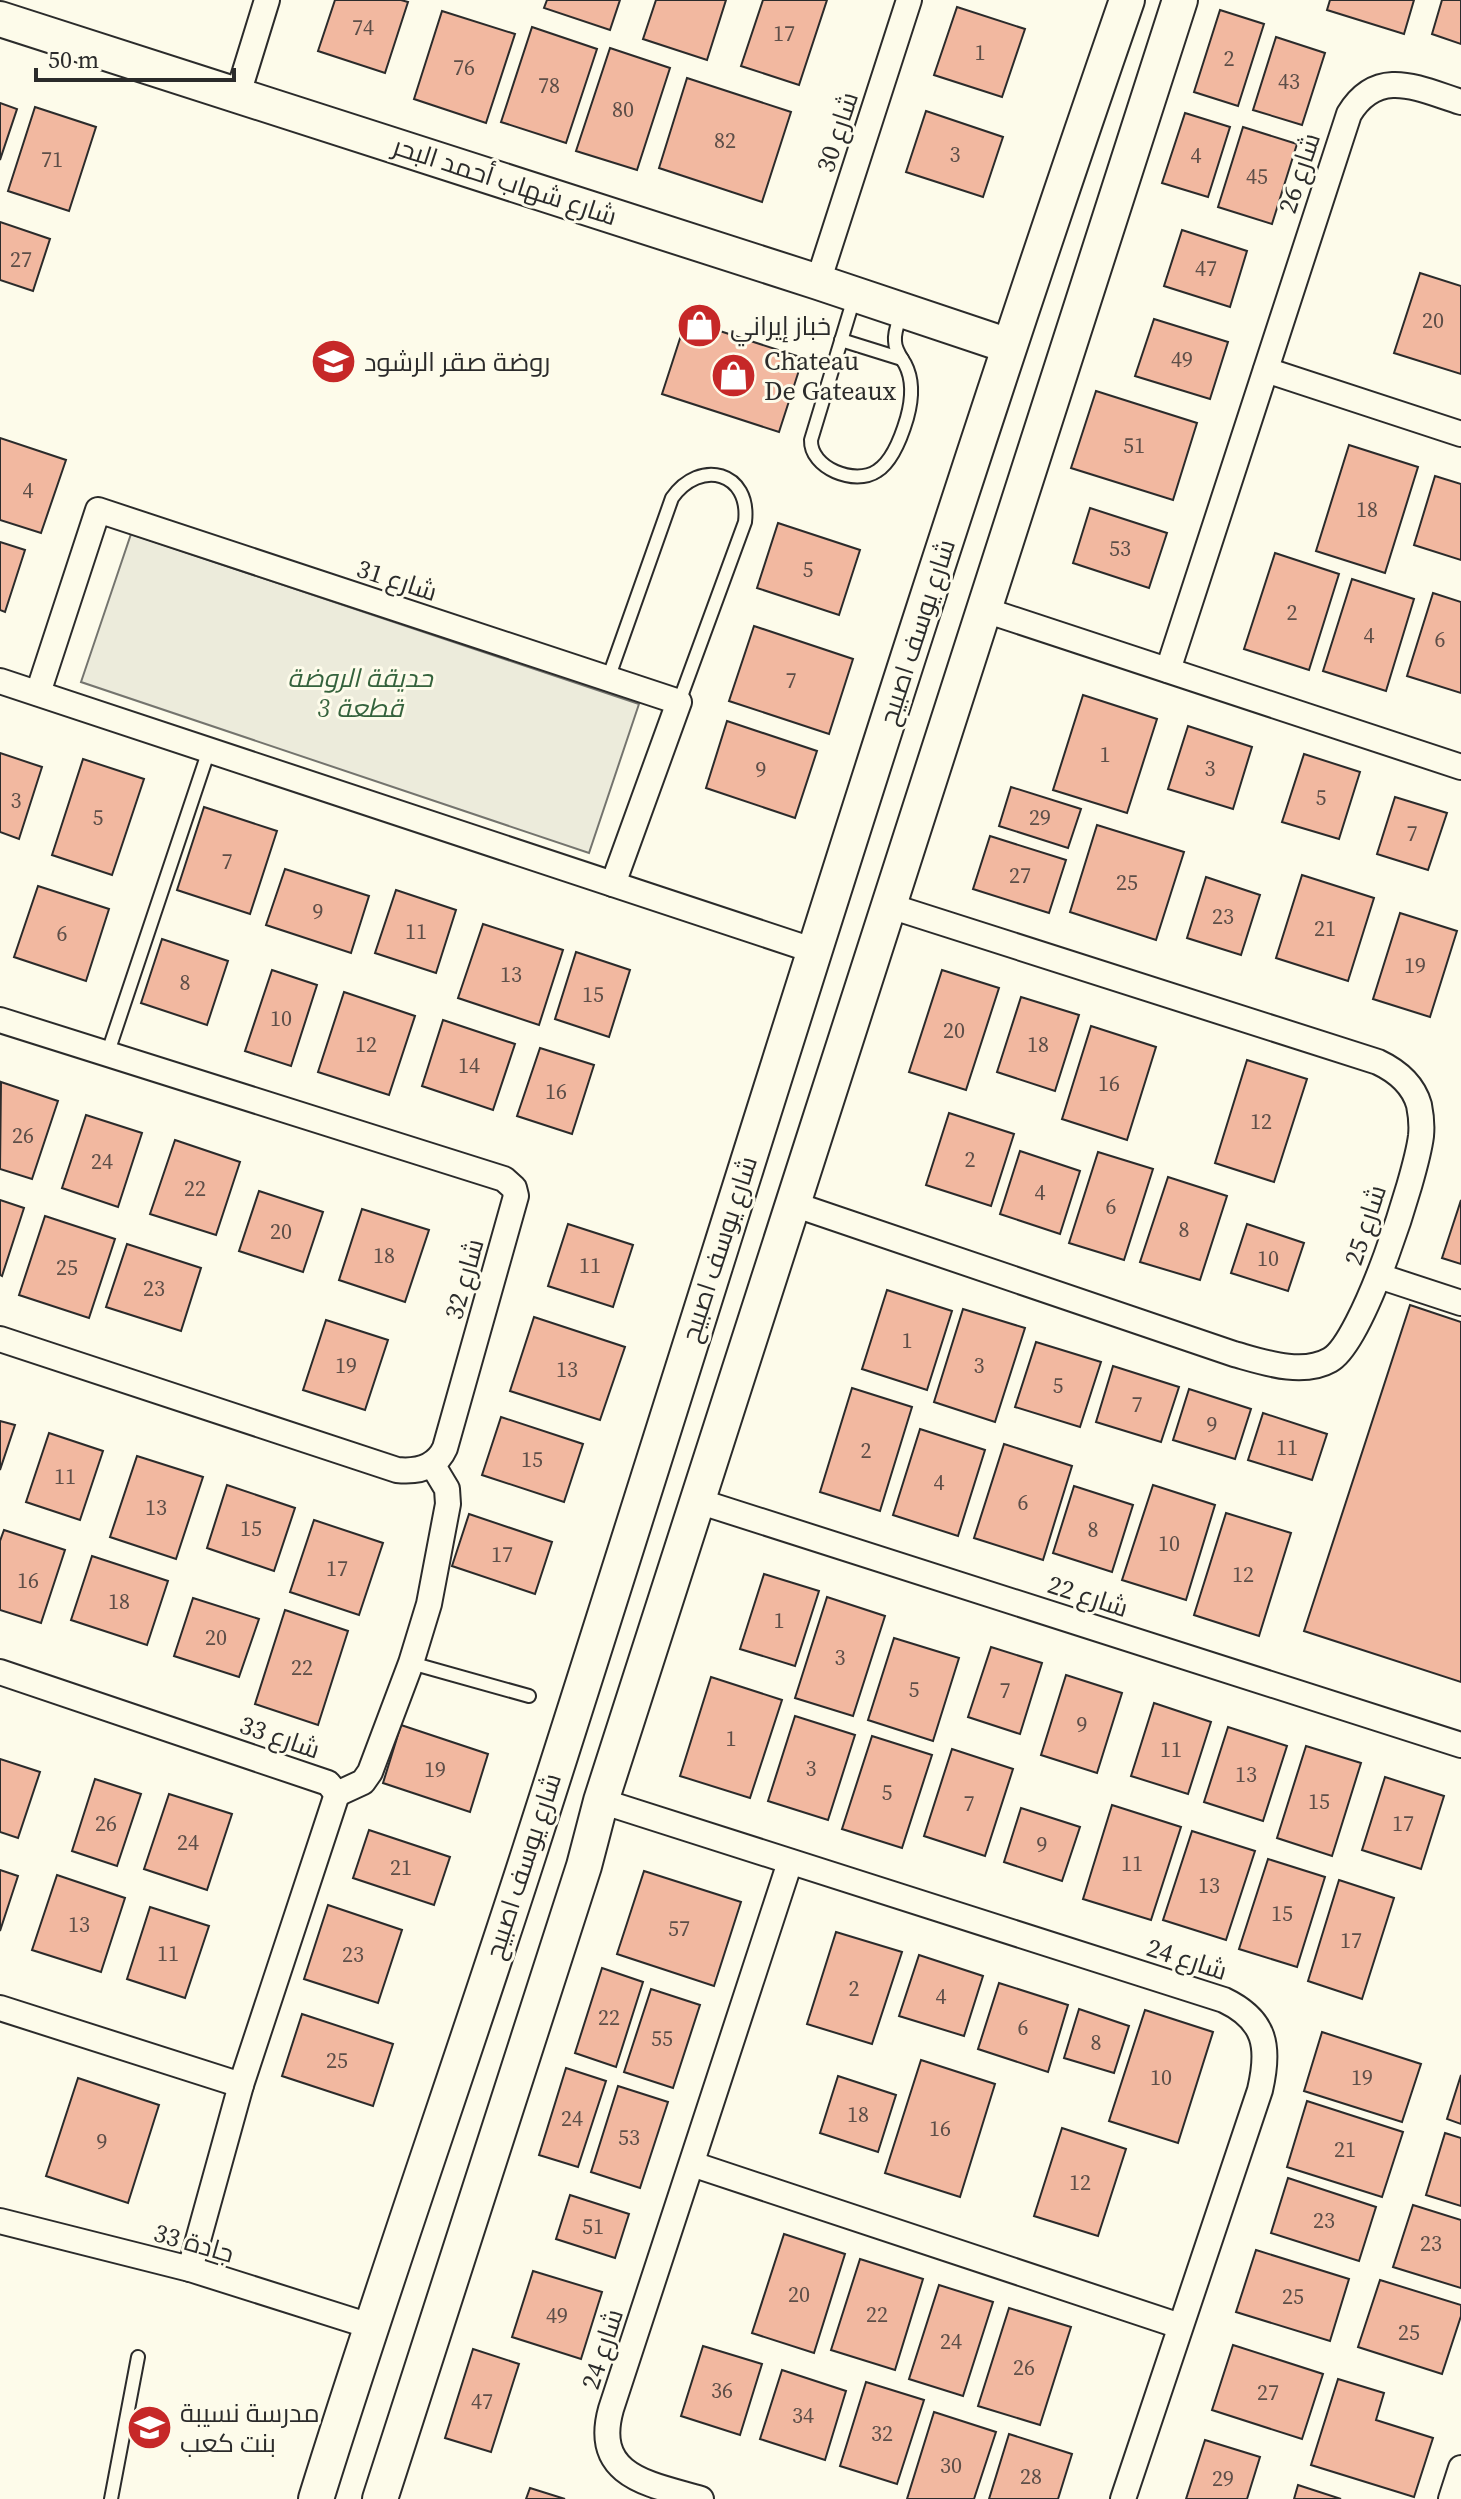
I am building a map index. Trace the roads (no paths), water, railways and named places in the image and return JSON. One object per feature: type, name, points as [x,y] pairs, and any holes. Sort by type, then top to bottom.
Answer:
[{"type":"street","points":[[238,94],[267,0]]},
{"type":"street","name":"شارع 30","points":[[818,282],[909,0]]},
{"type":"street","name":"شارع يوسف اصبيح","points":[[316,2499],[370,2326],[530,1850],[1009,346],[1127,0]]},
{"type":"street","name":"شارع يوسف اصبيح","points":[[380,2499],[890,906],[982,609],[1180,0]]},
{"type":"street","name":"شارع شهاب أحمد البحر","points":[[0,19],[1009,346]]},
{"type":"street","name":"شارع 26","points":[[1168,670],[1344,124],[1352,108],[1372,90],[1391,83],[1415,87],[1461,102]]},
{"type":"street","points":[[1266,370],[1461,434]]},
{"type":"street","name":"شارع 31","points":[[38,693],[98,510],[679,702]]},
{"type":"street","points":[[982,609],[1461,767]]},
{"type":"street","points":[[0,681],[815,951]]},
{"type":"street","points":[[613,884],[679,702]]},
{"type":"street","name":"شارع 25","points":[[793,1204],[1234,1354],[1278,1365],[1318,1365],[1337,1356],[1355,1332],[1379,1276],[1421,1134],[1419,1103],[1400,1074],[1378,1062],[890,906]]},
{"type":"street","name":"شارع 32","points":[[0,1020],[504,1179],[514,1188],[515,1202],[445,1448],[441,1458],[432,1464]]},
{"type":"street","points":[[715,1264],[720,1275],[730,1284],[743,1289],[756,1288],[768,1282]]},
{"type":"street","points":[[1379,1276],[1461,1303]]},
{"type":"street","points":[[692,1334],[704,1325],[718,1323],[731,1327],[741,1337],[746,1351]]},
{"type":"street","points":[[0,1339],[397,1470],[414,1471],[432,1464],[447,1489],[448,1504],[435,1580],[411,1663],[370,1772],[357,1786],[337,1794]]},
{"type":"street","name":"شارع 22","points":[[698,1501],[1461,1745]]},
{"type":"street","name":"شارع 33","points":[[0,1672],[328,1783],[337,1794],[241,2085],[190,2269]]},
{"type":"street","name":"شارع 24","points":[[601,1801],[1224,2000],[1252,2018],[1264,2040],[1265,2071],[1123,2499]]},
{"type":"street","name":"شارع 24","points":[[701,2499],[654,2485],[628,2472],[611,2456],[606,2441],[611,2409],[790,1862]]},
{"type":"street","points":[[0,2008],[241,2085]]},
{"type":"street","points":[[692,2164],[1180,2326]]},
{"type":"street","name":"جادة 33","points":[[0,2221],[190,2269],[370,2326]]},
{"type":"street","points":[[1451,2499],[1461,2468]]},
{"type":"lane","points":[[855,295],[811,440],[815,458],[852,477],[875,473],[890,457],[907,418],[912,384],[895,339],[902,311]]},
{"type":"lane","points":[[841,340],[902,359]]},
{"type":"lane","points":[[608,679],[672,498],[686,482],[699,475],[708,473],[718,476],[728,480],[742,495],[745,522],[679,702]]},
{"type":"lane","points":[[107,1055],[209,750]]},
{"type":"lane","points":[[411,1663],[529,1696]]},
{"type":"lane","points":[[111,2499],[138,2357]]},
{"type":"place","name":"خباز إيراني","points":[[699,326]]},
{"type":"place","name":"روضة صقر الرشود","points":[[333,362]]},
{"type":"place","name":"Chateau De Gateaux","points":[[733,376]]},
{"type":"place","name":"مدرسة نسيبة بنت كعب","points":[[149,2428]]},
{"type":"park label","name":"حديقة الروضة قطعة 3","points":[[360,693]]}]
